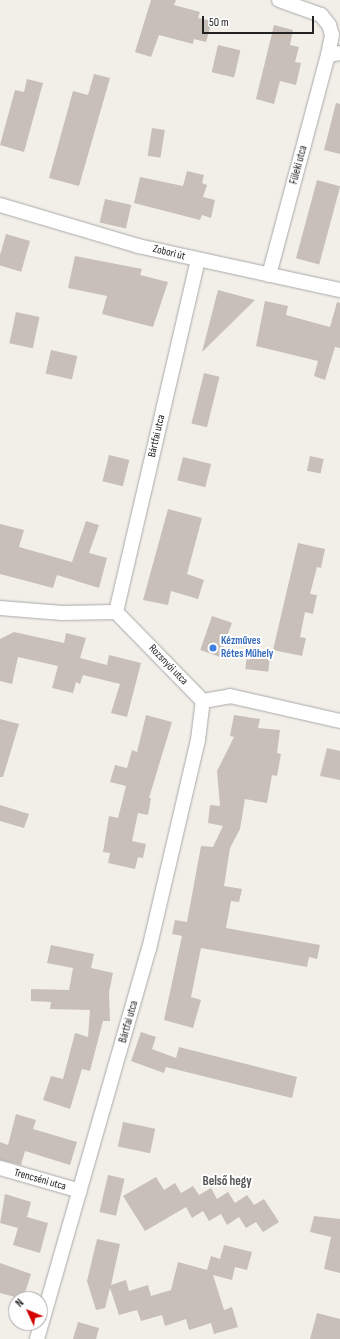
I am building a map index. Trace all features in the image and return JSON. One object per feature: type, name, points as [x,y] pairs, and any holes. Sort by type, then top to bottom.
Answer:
[{"type":"street","name":"Füleki utca","points":[[269,276],[334,54],[329,24],[321,15],[279,0]]},
{"type":"street","name":"Zobori út","points":[[0,205],[198,261],[340,290]]},
{"type":"street","name":"Bártfai utca","points":[[116,612],[198,261]]},
{"type":"street","points":[[0,608],[62,613],[116,612]]},
{"type":"street","name":"Rozsnyói utca","points":[[116,612],[203,701]]},
{"type":"street","points":[[203,701],[230,696],[340,721]]},
{"type":"street","name":"Bártfai utca","points":[[36,1339],[150,949],[198,740],[203,701]]},
{"type":"street","name":"Trencséni utca","points":[[0,1168],[80,1191]]},
{"type":"building","points":[[151,0],[176,0],[174,5],[200,12],[198,18],[212,21],[206,42],[194,39],[193,44],[159,35],[151,57],[135,52]]},
{"type":"building","points":[[274,25],[293,30],[290,45],[299,47],[295,62],[301,63],[296,85],[280,81],[274,104],[256,99]]},
{"type":"building","points":[[218,45],[240,50],[234,77],[212,72]]},
{"type":"building","points":[[94,74],[110,78],[79,186],[49,178],[73,91],[88,95]]},
{"type":"building","points":[[27,79],[43,83],[24,152],[0,145],[15,90],[24,92]]},
{"type":"building","points":[[336,103],[340,104],[340,154],[324,150]]},
{"type":"building","points":[[152,128],[165,130],[160,158],[148,156]]},
{"type":"building","points":[[187,171],[204,175],[202,183],[207,185],[203,197],[215,200],[211,218],[202,215],[200,220],[134,203],[140,177],[183,186]]},
{"type":"building","points":[[317,180],[340,186],[319,264],[296,258]]},
{"type":"building","points":[[105,199],[131,205],[126,228],[100,222]]},
{"type":"building","points":[[6,234],[30,241],[21,272],[0,266],[0,255]]},
{"type":"building","points":[[75,256],[142,269],[140,275],[168,282],[153,327],[102,314],[107,296],[68,288]]},
{"type":"building","points":[[218,290],[255,300],[202,352]]},
{"type":"building","points":[[265,301],[288,306],[286,315],[330,327],[337,302],[340,303],[340,348],[335,347],[325,380],[314,376],[318,361],[256,346]]},
{"type":"building","points":[[16,312],[39,317],[33,348],[9,343]]},
{"type":"building","points":[[51,350],[77,356],[72,379],[46,373]]},
{"type":"building","points":[[204,373],[220,377],[207,427],[191,423]]},
{"type":"building","points":[[109,455],[129,460],[123,486],[102,481]]},
{"type":"building","points":[[310,456],[324,459],[321,474],[307,471]]},
{"type":"building","points":[[183,457],[211,464],[205,487],[177,480]]},
{"type":"building","points":[[168,509],[202,518],[187,574],[204,580],[198,599],[171,591],[168,605],[143,600]]},
{"type":"building","points":[[86,521],[99,525],[89,553],[107,558],[99,588],[57,575],[53,588],[0,574],[0,524],[24,530],[19,547],[72,562]]},
{"type":"building","points":[[298,543],[325,549],[321,568],[317,567],[310,594],[317,595],[313,614],[305,612],[300,637],[306,638],[302,656],[273,650]]},
{"type":"building","points":[[212,616],[232,623],[220,657],[200,650]]},
{"type":"building","points":[[14,632],[64,643],[66,633],[86,638],[80,658],[107,665],[109,655],[141,663],[127,717],[111,713],[120,684],[83,675],[80,684],[76,682],[73,693],[52,688],[58,666],[18,657],[12,684],[0,681],[0,639]]},
{"type":"building","points":[[247,656],[270,659],[268,672],[245,669]]},
{"type":"building","points":[[146,715],[172,722],[149,798],[151,798],[148,815],[138,813],[132,841],[146,844],[143,858],[138,857],[135,869],[108,863],[110,853],[103,852],[109,816],[118,818],[126,786],[110,782],[115,765],[127,768],[132,750],[137,752]]},
{"type":"building","points":[[234,715],[260,719],[258,728],[280,730],[277,753],[281,754],[277,776],[272,775],[267,803],[245,799],[240,829],[230,848],[224,886],[242,889],[239,902],[231,901],[226,928],[320,945],[317,959],[309,957],[307,967],[201,948],[191,997],[201,1000],[193,1028],[164,1020],[182,936],[172,934],[175,920],[187,922],[201,846],[213,847],[223,826],[208,823],[210,805],[220,806],[217,771],[234,737],[230,736]]},
{"type":"building","points":[[0,719],[19,724],[3,777],[0,777]]},
{"type":"building","points":[[327,748],[340,751],[340,780],[320,776]]},
{"type":"building","points":[[0,805],[29,814],[24,828],[0,821]]},
{"type":"building","points":[[51,945],[94,954],[91,968],[113,973],[109,992],[110,1021],[103,1021],[90,1071],[82,1069],[70,1109],[43,1100],[51,1076],[63,1079],[75,1033],[88,1037],[90,1010],[50,1009],[51,1002],[31,1001],[31,989],[69,990],[73,968],[47,963]]},
{"type":"building","points":[[141,1032],[156,1037],[152,1049],[176,1058],[179,1047],[297,1077],[292,1098],[166,1067],[164,1073],[131,1061]]},
{"type":"building","points":[[16,1114],[36,1120],[33,1129],[77,1142],[70,1165],[25,1151],[21,1165],[0,1160],[0,1142],[8,1145]]},
{"type":"building","points":[[123,1122],[155,1129],[150,1153],[118,1146]]},
{"type":"building","points":[[108,1175],[125,1179],[116,1216],[99,1212]]},
{"type":"building","points":[[156,1177],[164,1190],[175,1183],[181,1193],[193,1186],[199,1195],[211,1188],[217,1199],[228,1192],[235,1203],[247,1195],[254,1205],[264,1199],[279,1222],[263,1232],[256,1222],[246,1228],[239,1217],[227,1225],[221,1214],[209,1221],[203,1211],[192,1218],[186,1207],[145,1231],[123,1196]]},
{"type":"building","points":[[5,1194],[31,1202],[27,1217],[48,1223],[40,1253],[13,1245],[18,1228],[0,1223]]},
{"type":"building","points":[[314,1216],[340,1219],[340,1273],[324,1269],[331,1237],[310,1232]]},
{"type":"building","points":[[97,1239],[120,1244],[111,1285],[126,1280],[129,1291],[148,1285],[151,1296],[171,1290],[178,1262],[207,1270],[211,1256],[220,1259],[224,1245],[252,1252],[247,1270],[235,1267],[232,1280],[213,1275],[224,1310],[232,1307],[238,1327],[214,1334],[211,1323],[189,1330],[186,1319],[165,1326],[162,1315],[141,1321],[137,1310],[119,1315],[110,1288],[105,1308],[96,1310],[87,1281]]},
{"type":"building","points":[[0,1263],[31,1274],[26,1291],[8,1291],[8,1295],[0,1293]]},
{"type":"building","points":[[317,1313],[340,1319],[340,1339],[310,1339]]},
{"type":"building","points":[[78,1322],[99,1328],[96,1339],[73,1339]]},
{"type":"place","name":"Kézműves Rétes Műhely","points":[[213,648]]},
{"type":"district","name":"Belső hegy","points":[[227,1181]]}]
